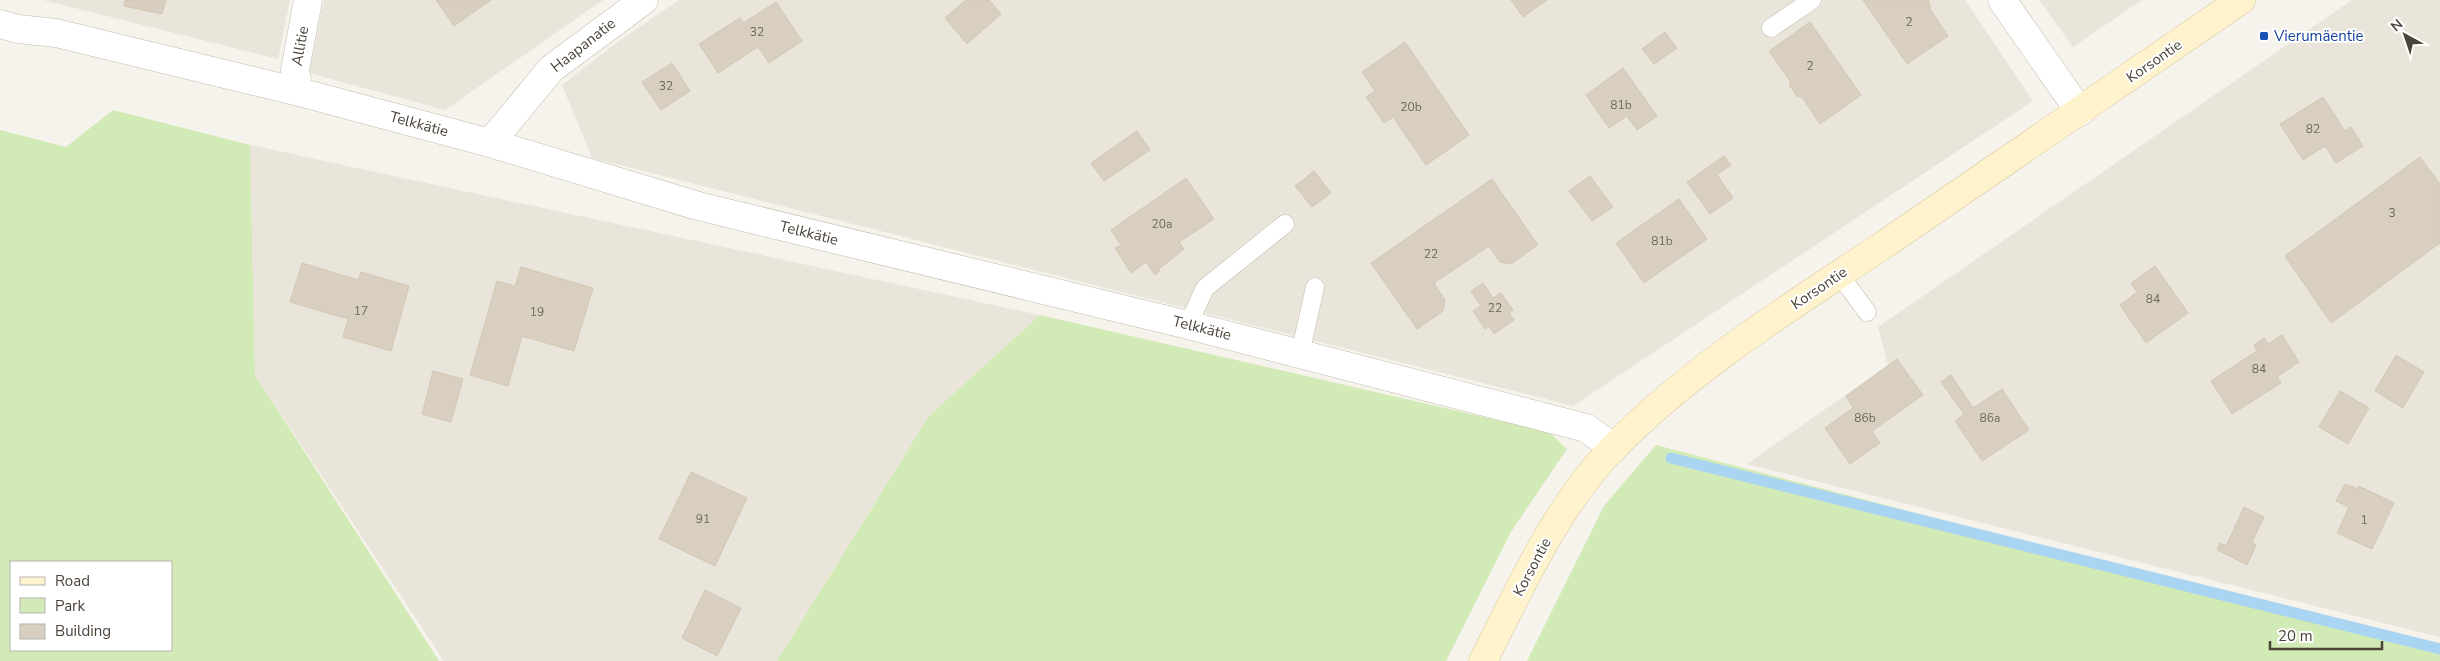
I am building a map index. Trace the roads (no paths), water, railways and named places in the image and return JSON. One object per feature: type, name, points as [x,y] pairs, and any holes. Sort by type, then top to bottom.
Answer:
[{"type":"main road","name":"Korsontie","points":[[1482,661],[1542,545],[1579,490],[1614,448],[1670,397],[1732,349],[1838,274],[2080,112],[2241,0]]},
{"type":"street","name":"Allitie","points":[[298,92],[295,70],[308,0]]},
{"type":"street","name":"Haapanatie","points":[[490,143],[551,69],[644,0]]},
{"type":"street","points":[[2002,0],[2080,112]]},
{"type":"street","name":"Telkkätie","points":[[0,24],[18,29],[56,33],[298,92],[490,143],[698,206],[1188,325],[1586,428],[1614,448]]},
{"type":"lane","points":[[1771,28],[1812,0]]},
{"type":"lane","points":[[1188,325],[1205,288],[1285,224]]},
{"type":"lane","points":[[1838,274],[1867,312]]},
{"type":"lane","points":[[1300,354],[1315,287]]},
{"type":"waterway","points":[[1671,458],[2440,649]]},
{"type":"place","name":"Vierumäentie","points":[[2264,36]]}]
